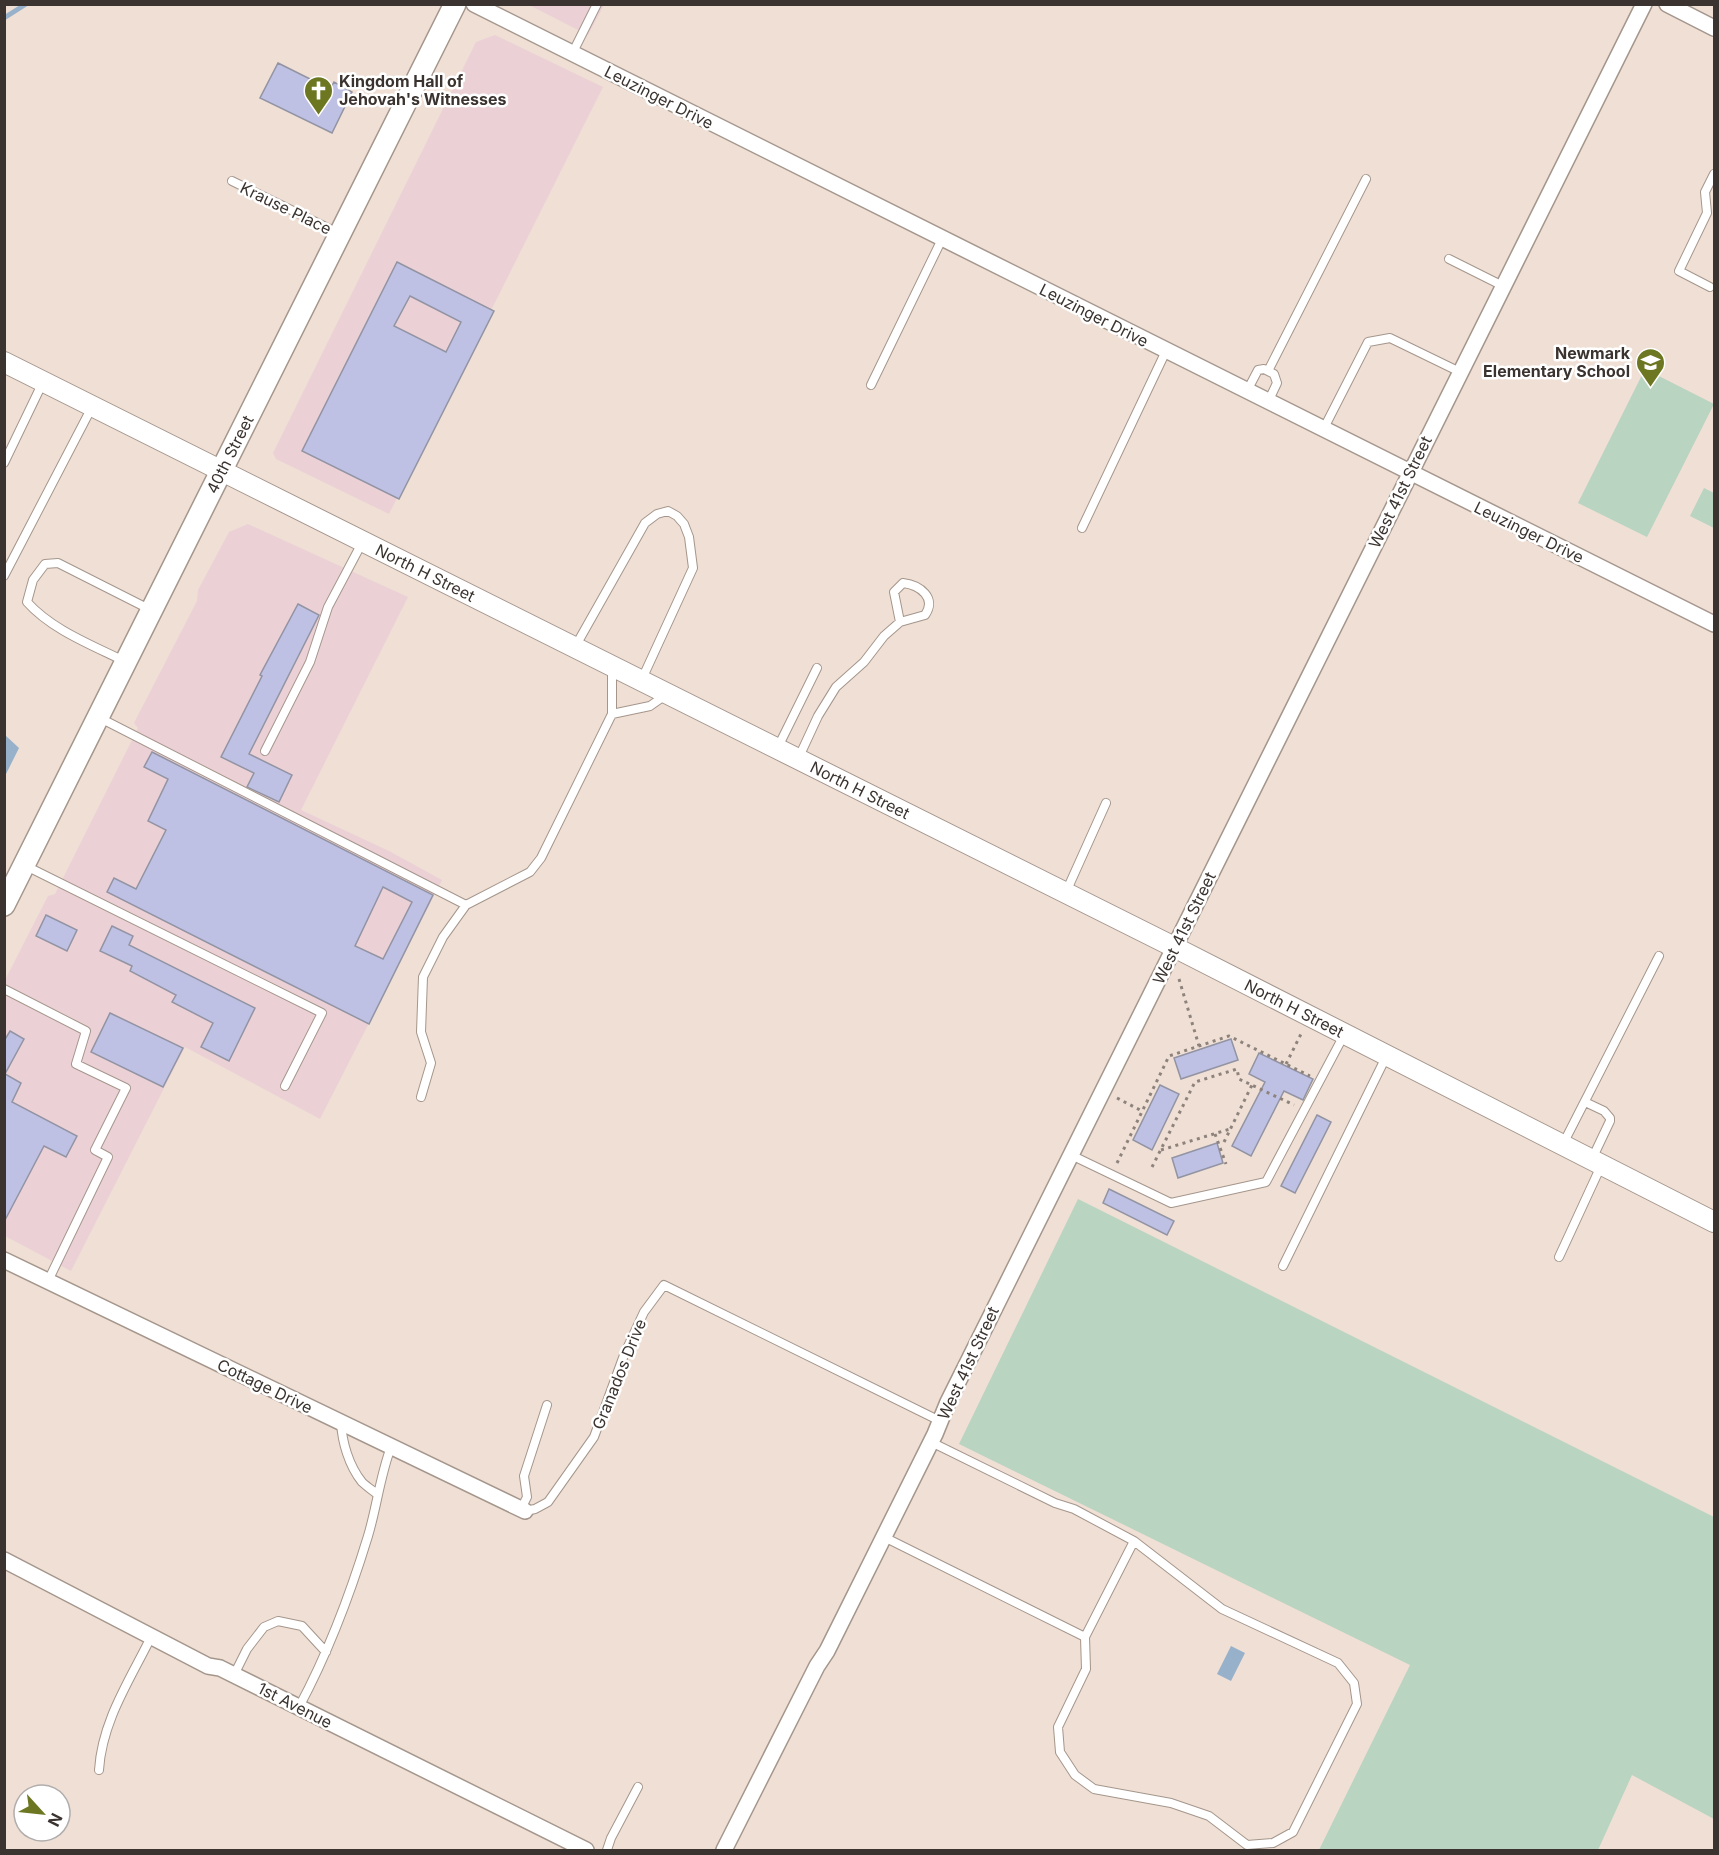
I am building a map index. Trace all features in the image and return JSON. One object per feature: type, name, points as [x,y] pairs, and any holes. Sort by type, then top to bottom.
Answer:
[{"type":"main road","name":"40th Street","points":[[4,905],[455,4]]},
{"type":"street","name":"Leuzinger Drive","points":[[474,4],[1714,624]]},
{"type":"street","name":"West 41st Street","points":[[724,1851],[932,1442],[948,1402],[1644,4]]},
{"type":"street","points":[[1667,4],[1714,28]]},
{"type":"street","name":"North H Street","points":[[4,362],[1174,947],[1714,1222]]},
{"type":"street","name":"Cottage Drive","points":[[4,1260],[523,1510]]},
{"type":"street","name":"1st Avenue","points":[[4,1560],[208,1666],[220,1668],[586,1851]]},
{"type":"lane","points":[[572,54],[597,4]]},
{"type":"lane","points":[[1710,287],[1679,271],[1707,213],[1705,192],[1714,174]]},
{"type":"lane","points":[[1268,371],[1366,179]]},
{"type":"lane","name":"Krause Place","points":[[232,181],[339,234]]},
{"type":"lane","points":[[871,385],[942,239]]},
{"type":"lane","points":[[1449,259],[1503,286]]},
{"type":"lane","points":[[1323,430],[1368,342],[1390,338],[1460,372]]},
{"type":"lane","points":[[1082,528],[1166,351]]},
{"type":"lane","points":[[1247,392],[1258,370],[1264,369],[1274,374],[1277,380],[1268,402]]},
{"type":"lane","points":[[4,463],[44,381]]},
{"type":"lane","points":[[4,576],[92,405]]},
{"type":"lane","points":[[575,647],[645,523],[657,514],[668,511],[684,524],[689,537],[693,568],[642,680]]},
{"type":"lane","points":[[264,751],[310,662],[328,607],[363,540]]},
{"type":"lane","points":[[126,662],[38,614],[27,602],[33,580],[45,564],[58,563],[152,610]]},
{"type":"lane","points":[[798,759],[818,716],[836,687],[864,662],[884,636],[900,622],[919,618],[928,611],[929,599],[914,584],[903,583],[894,592],[900,622]]},
{"type":"lane","points":[[421,1097],[430,1063],[421,1032],[423,977],[444,936],[466,905],[530,872],[541,858],[612,714],[611,665]]},
{"type":"lane","points":[[777,748],[818,668]]},
{"type":"lane","points":[[612,714],[650,706],[668,693]]},
{"type":"lane","points":[[99,717],[466,905]]},
{"type":"lane","points":[[1066,893],[1106,803]]},
{"type":"lane","points":[[24,866],[322,1013],[285,1086]]},
{"type":"lane","points":[[1563,1145],[1659,956]]},
{"type":"lane","points":[[4,989],[86,1031],[76,1064],[126,1088],[95,1150],[108,1156],[48,1281]]},
{"type":"lane","points":[[1071,1155],[1171,1203],[1266,1182],[1345,1034]]},
{"type":"lane","points":[[1283,1266],[1387,1055]]},
{"type":"lane","points":[[1559,1257],[1597,1162],[1610,1118],[1604,1111],[1585,1102]]},
{"type":"lane","name":"Granados Drive","points":[[523,1510],[535,1509],[548,1502],[594,1437],[629,1344],[644,1312],[664,1285],[940,1421]]},
{"type":"lane","points":[[523,1510],[527,1497],[524,1476],[547,1405]]},
{"type":"lane","points":[[341,1422],[342,1437],[352,1464],[362,1482],[377,1494]]},
{"type":"lane","points":[[932,1442],[1055,1503],[1074,1509],[1134,1541],[1222,1608],[1338,1663],[1354,1683],[1357,1704],[1293,1832],[1274,1843],[1247,1845],[1209,1816],[1171,1803],[1094,1789],[1075,1775],[1060,1752],[1058,1727],[1086,1669],[1085,1637],[1134,1541]]},
{"type":"lane","points":[[298,1707],[326,1652],[369,1534],[384,1466],[392,1447]]},
{"type":"lane","points":[[884,1537],[1085,1637]]},
{"type":"lane","points":[[234,1675],[248,1648],[264,1627],[278,1621],[302,1626],[326,1652]]},
{"type":"lane","points":[[99,1770],[100,1755],[112,1714],[151,1637]]},
{"type":"lane","points":[[607,1851],[611,1838],[639,1787]]},
{"type":"path","points":[[1179,979],[1199,1046]]},
{"type":"path","points":[[1286,1064],[1302,1032]]},
{"type":"path","points":[[1112,1174],[1169,1056],[1229,1036],[1320,1081]]},
{"type":"path","points":[[1152,1167],[1195,1082],[1237,1069],[1239,1079],[1304,1110]]},
{"type":"path","points":[[1224,1142],[1252,1085]]},
{"type":"path","points":[[1115,1098],[1142,1111]]},
{"type":"path","points":[[1161,1150],[1230,1129]]},
{"type":"path","points":[[1215,1134],[1226,1164]]},
{"type":"shaded area","points":[[529,5],[604,5],[588,35]]},
{"type":"shaded area","points":[[495,35],[603,87],[389,514],[276,459],[273,453],[476,42]]},
{"type":"shaded area","points":[[248,524],[408,597],[301,810],[389,851],[442,880],[320,1119],[185,1047],[71,1271],[5,1236],[4,982],[48,896],[55,894],[138,728],[134,723],[197,601],[198,590],[229,532]]},
{"type":"green space","points":[[1645,369],[1714,404],[1647,537],[1578,503]]},
{"type":"green space","points":[[1704,488],[1714,493],[1714,528],[1690,516]]},
{"type":"green space","points":[[1078,1199],[1714,1517],[1714,1819],[1632,1775],[1598,1850],[1319,1850],[1410,1665],[959,1444]]},
{"type":"water","points":[[5,735],[19,748],[5,776]]},
{"type":"water","points":[[1231,1646],[1245,1653],[1231,1681],[1217,1674]]},
{"type":"building","name":"Kingdom Hall of Jehovah's Witnesses","points":[[278,63],[330,89],[334,82],[352,92],[332,133],[260,98]]},
{"type":"building","points":[[397,262],[494,311],[399,499],[302,451]],"holes":[[[410,296],[461,322],[446,352],[394,326]]]},
{"type":"building","points":[[298,604],[319,615],[249,754],[292,775],[279,802],[247,787],[254,773],[221,757],[262,676],[260,675]]},
{"type":"building","points":[[152,752],[433,895],[369,1024],[107,892],[114,878],[136,889],[166,830],[148,821],[168,779],[144,767]],"holes":[[[383,887],[412,902],[383,959],[355,946]]]},
{"type":"building","points":[[46,915],[77,930],[67,951],[36,936]]},
{"type":"building","points":[[112,926],[133,936],[129,945],[255,1008],[229,1061],[201,1047],[213,1023],[172,1002],[176,995],[130,971],[132,966],[100,951]]},
{"type":"building","points":[[110,1013],[183,1048],[163,1087],[91,1052]]},
{"type":"building","points":[[10,1031],[24,1039],[5,1074],[21,1083],[12,1102],[77,1136],[66,1157],[44,1146],[4,1222],[4,1041]]},
{"type":"building","points":[[1231,1039],[1238,1060],[1181,1079],[1174,1058]]},
{"type":"building","points":[[1259,1053],[1313,1079],[1303,1100],[1284,1091],[1251,1156],[1232,1146],[1265,1082],[1249,1074]]},
{"type":"building","points":[[1160,1085],[1179,1094],[1152,1150],[1133,1140]]},
{"type":"building","points":[[1317,1115],[1331,1122],[1295,1193],[1281,1186]]},
{"type":"building","points":[[1217,1143],[1223,1163],[1178,1178],[1172,1158]]},
{"type":"building","points":[[1109,1189],[1174,1221],[1167,1235],[1103,1203]]},
{"type":"waterway","points":[[4,18],[26,4]]},
{"type":"place","name":"Kingdom Hall of Jehovah's Witnesses","points":[[318,116]]},
{"type":"place","name":"Newmark Elementary School","points":[[1651,388]]}]
